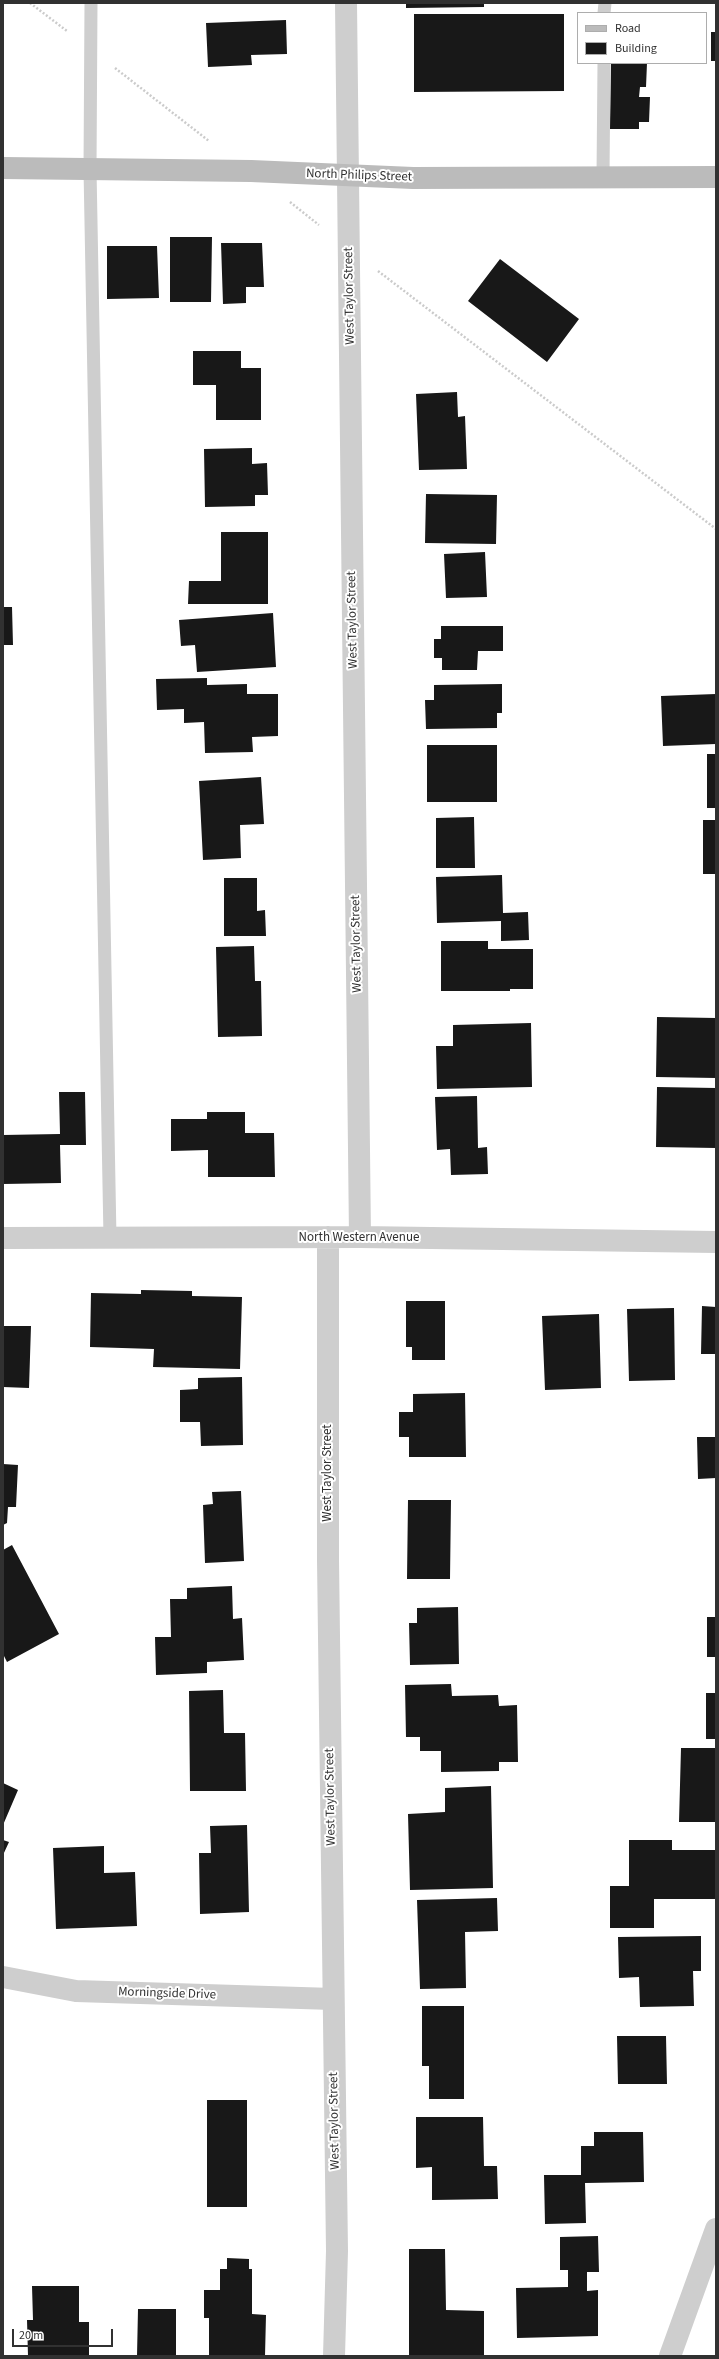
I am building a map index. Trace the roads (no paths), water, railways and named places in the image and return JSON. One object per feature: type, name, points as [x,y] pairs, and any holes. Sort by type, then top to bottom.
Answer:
[{"type":"street","name":"West Taylor Street","points":[[346,3],[360,1237]]},
{"type":"street","name":"North Philips Street","points":[[3,168],[251,171],[413,178],[603,176],[716,177]]},
{"type":"street","name":"West Taylor Street","points":[[328,1237],[328,1560],[337,2252],[334,2356]]},
{"type":"street","name":"North Western Avenue","points":[[3,1238],[360,1237],[716,1242]]},
{"type":"street","name":"Morningside Drive","points":[[3,1977],[76,1991],[333,1999]]},
{"type":"street","points":[[670,2356],[716,2229]]},
{"type":"lane","points":[[91,3],[90,169],[110,1238]]},
{"type":"lane","points":[[603,176],[604,64]]}]
